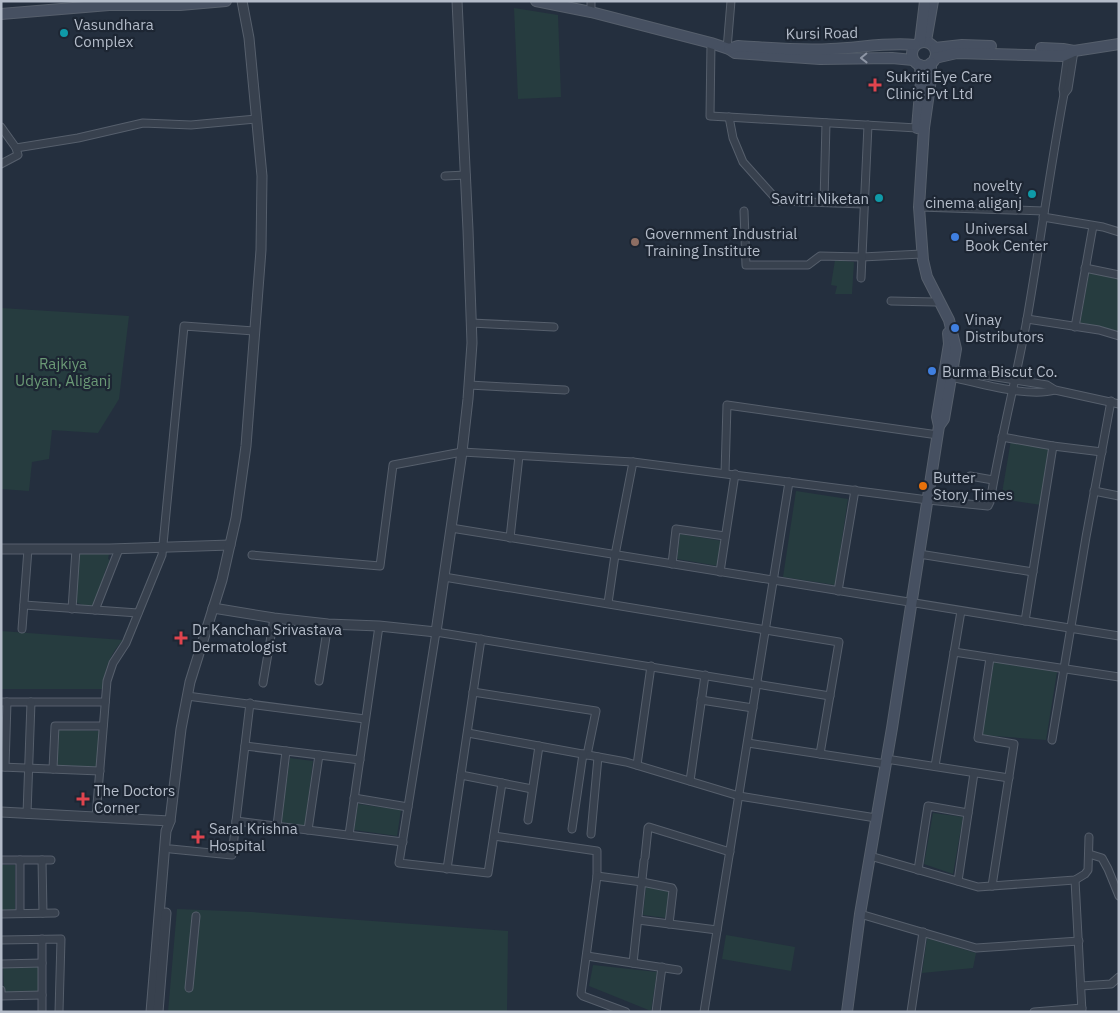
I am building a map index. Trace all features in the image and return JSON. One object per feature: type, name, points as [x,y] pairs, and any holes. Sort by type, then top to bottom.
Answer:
[{"type":"main road","points":[[1,14],[54,5],[143,3],[180,5],[226,1]]},
{"type":"main road","name":"Kursi Road","points":[[536,1],[591,7],[711,43],[735,53],[820,59],[892,58],[916,63],[927,50]]},
{"type":"main road","points":[[847,1012],[860,914],[939,430],[937,417],[956,349],[949,320],[927,277],[919,254],[919,207],[924,128],[931,79],[927,50],[925,1]]},
{"type":"main road","points":[[927,50],[933,1]]},
{"type":"main road","name":"Kursi Road","points":[[728,49],[738,46],[818,50],[899,43],[927,50],[962,46],[1063,48],[1071,53],[1119,44]]},
{"type":"main road","points":[[927,50],[911,55],[916,63],[921,81],[917,128],[919,254],[923,277],[948,330],[949,373]]},
{"type":"street","points":[[151,1012],[166,831],[170,821],[181,729],[187,696],[213,608],[236,518],[246,446],[261,250],[262,176],[249,38],[242,1]]},
{"type":"street","points":[[456,1],[466,175],[472,343],[462,452],[436,632],[399,864],[488,874],[502,783]]},
{"type":"street","points":[[728,49],[730,1]]},
{"type":"street","points":[[711,43],[710,116],[917,128]]},
{"type":"street","points":[[252,555],[380,566],[393,465],[462,452],[633,462],[988,506],[1026,319],[1064,94],[1068,89],[1071,53]]},
{"type":"street","points":[[728,117],[733,138],[743,162],[778,200],[864,204]]},
{"type":"street","points":[[16,148],[78,138],[143,123],[191,125],[256,119]]},
{"type":"street","points":[[824,202],[826,123]]},
{"type":"street","points":[[861,278],[868,125]]},
{"type":"street","points":[[1,127],[16,148],[18,155],[1,164]]},
{"type":"street","points":[[445,176],[466,175]]},
{"type":"street","points":[[919,207],[1043,214],[1119,232]]},
{"type":"street","points":[[744,211],[746,264],[808,265],[820,256],[862,257],[919,254]]},
{"type":"street","points":[[1075,327],[1093,226]]},
{"type":"street","points":[[1085,268],[1119,276]]},
{"type":"street","points":[[891,302],[935,302]]},
{"type":"street","points":[[1026,319],[1099,330],[1119,336]]},
{"type":"street","points":[[471,323],[554,327]]},
{"type":"street","points":[[96,817],[107,681],[113,663],[126,643],[162,555],[184,326],[254,332]]},
{"type":"street","points":[[949,373],[1047,386],[1055,390],[1115,402],[1094,490],[1052,740]]},
{"type":"street","points":[[949,373],[1012,390],[1046,393],[1055,390]]},
{"type":"street","points":[[469,385],[564,390]]},
{"type":"street","points":[[725,473],[727,405],[939,430]]},
{"type":"street","points":[[1002,437],[1102,452]]},
{"type":"street","points":[[1025,621],[1053,446]]},
{"type":"street","points":[[510,538],[519,456]]},
{"type":"street","points":[[608,603],[633,462]]},
{"type":"street","points":[[720,572],[735,474]]},
{"type":"street","points":[[970,476],[994,480]]},
{"type":"street","points":[[704,1012],[789,482]]},
{"type":"street","points":[[838,591],[855,490]]},
{"type":"street","points":[[1094,490],[1119,496]]},
{"type":"street","points":[[451,528],[1119,636]]},
{"type":"street","points":[[672,564],[676,529],[726,536]]},
{"type":"street","points":[[1,549],[119,549],[230,544]]},
{"type":"street","points":[[22,629],[28,549]]},
{"type":"street","points":[[72,609],[76,549]]},
{"type":"street","points":[[95,610],[119,549]]},
{"type":"street","points":[[919,554],[1033,572]]},
{"type":"street","points":[[444,577],[839,642],[820,754]]},
{"type":"street","points":[[24,605],[138,613]]},
{"type":"street","points":[[213,608],[328,624],[379,626],[436,632],[830,696]]},
{"type":"street","points":[[935,766],[961,611]]},
{"type":"street","points":[[263,683],[274,618]]},
{"type":"street","points":[[319,681],[328,624]]},
{"type":"street","points":[[349,835],[379,626]]},
{"type":"street","points":[[447,869],[481,639]]},
{"type":"street","points":[[954,652],[1119,677]]},
{"type":"street","points":[[990,658],[978,738],[1014,744],[992,886]]},
{"type":"street","points":[[637,766],[651,666]]},
{"type":"street","points":[[690,781],[705,675]]},
{"type":"street","points":[[473,692],[596,710],[585,754],[572,829]]},
{"type":"street","points":[[187,696],[365,719]]},
{"type":"street","points":[[701,700],[753,708]]},
{"type":"street","points":[[100,771],[3,767],[4,702],[105,702]]},
{"type":"street","points":[[27,814],[31,702]]},
{"type":"street","points":[[171,850],[232,855],[250,703]]},
{"type":"street","points":[[53,769],[55,726],[103,726]]},
{"type":"street","points":[[468,733],[585,754],[637,766],[739,796],[876,818]]},
{"type":"street","points":[[748,743],[820,754],[935,766],[1009,778]]},
{"type":"street","points":[[245,746],[360,760]]},
{"type":"street","points":[[528,820],[539,746]]},
{"type":"street","points":[[277,826],[286,751]]},
{"type":"street","points":[[308,830],[319,755]]},
{"type":"street","points":[[591,834],[598,757]]},
{"type":"street","points":[[958,881],[974,773]]},
{"type":"street","points":[[461,775],[532,789]]},
{"type":"street","points":[[354,798],[408,807]]},
{"type":"street","points":[[918,870],[928,806],[968,813]]},
{"type":"street","points":[[1,812],[170,821]]},
{"type":"street","points":[[158,1012],[171,850],[172,832],[170,821]]},
{"type":"street","points":[[236,821],[403,842]]},
{"type":"street","points":[[633,963],[649,827],[730,852]]},
{"type":"street","points":[[494,836],[596,850],[598,853],[597,876],[582,996],[626,1012]]},
{"type":"street","points":[[870,856],[978,887],[1076,880],[1087,872],[1089,837]]},
{"type":"street","points":[[1089,854],[1102,858],[1119,896]]},
{"type":"street","points":[[1,860],[46,860],[43,913]]},
{"type":"street","points":[[20,860],[20,914]]},
{"type":"street","points":[[597,876],[642,882],[672,889],[669,924]]},
{"type":"street","points":[[1034,1012],[1082,1010],[1076,880]]},
{"type":"street","points":[[1,914],[55,913]]},
{"type":"street","points":[[860,914],[976,948],[1079,941]]},
{"type":"street","points":[[189,988],[196,916]]},
{"type":"street","points":[[638,920],[717,930]]},
{"type":"street","points":[[911,1012],[923,932]]},
{"type":"street","points":[[42,939],[42,1012]]},
{"type":"street","points":[[1,940],[61,939],[59,1012]]},
{"type":"street","points":[[587,956],[678,970]]},
{"type":"street","points":[[1,964],[42,963]]},
{"type":"street","points":[[656,1012],[662,967]]},
{"type":"street","points":[[1081,986],[1111,984],[1119,977]]},
{"type":"street","points":[[1,990],[1,996],[42,995]]},
{"type":"green space","points":[[514,8],[558,15],[561,97],[518,99]]},
{"type":"green space","points":[[835,260],[854,262],[852,294],[835,294],[837,286],[831,285]]},
{"type":"green space","points":[[1089,273],[1119,279],[1119,331],[1080,323]]},
{"type":"green space","name":"Rajkiya Udyan, Aliganj","points":[[1,308],[129,316],[119,399],[98,433],[52,430],[49,459],[32,462],[29,491],[1,489]]},
{"type":"green space","points":[[1011,440],[1050,447],[1041,505],[1001,499]]},
{"type":"green space","points":[[796,491],[848,499],[835,585],[783,577]]},
{"type":"green space","points":[[680,534],[722,541],[718,566],[677,559]]},
{"type":"green space","points":[[76,549],[110,549],[108,559],[110,560],[105,571],[95,610],[73,601]]},
{"type":"green space","points":[[1,631],[123,640],[108,662],[103,689],[1,689]]},
{"type":"green space","points":[[994,662],[1057,672],[1046,740],[982,735]]},
{"type":"green space","points":[[59,729],[99,731],[98,767],[57,765]]},
{"type":"green space","points":[[290,758],[313,761],[305,826],[281,822]]},
{"type":"green space","points":[[358,804],[401,810],[397,836],[354,830]]},
{"type":"green space","points":[[933,813],[963,817],[953,874],[924,864]]},
{"type":"green space","points":[[1,865],[15,865],[15,910],[1,910]]},
{"type":"green space","points":[[646,887],[669,890],[666,918],[643,915]]},
{"type":"green space","points":[[177,909],[252,912],[508,931],[507,1012],[168,1012]]},
{"type":"green space","points":[[726,935],[795,947],[791,971],[722,959]]},
{"type":"green space","points":[[927,938],[976,953],[973,968],[922,973]]},
{"type":"green space","points":[[593,965],[657,972],[651,1011],[589,986]]},
{"type":"green space","points":[[3,967],[38,967],[39,992],[4,993]]},
{"type":"place","name":"Vasundhara Complex","points":[[64,33]]},
{"type":"place","name":"Sukriti Eye Care Clinic Pvt Ltd","points":[[875,85]]},
{"type":"place","name":"novelty cinema aliganj","points":[[1032,194]]},
{"type":"place","name":"Savitri Niketan","points":[[879,198]]},
{"type":"place","name":"Universal Book Center","points":[[955,237]]},
{"type":"place","name":"Government Industrial Training Institute","points":[[635,242]]},
{"type":"place","name":"Vinay Distributors","points":[[955,328]]},
{"type":"place","name":"Burma Biscut Co.","points":[[932,371]]},
{"type":"place","name":"Butter Story Times","points":[[923,486]]},
{"type":"place","name":"Dr Kanchan Srivastava Dermatologist","points":[[181,638]]},
{"type":"place","name":"The Doctors Corner","points":[[83,799]]},
{"type":"place","name":"Saral Krishna Hospital","points":[[198,837]]}]
